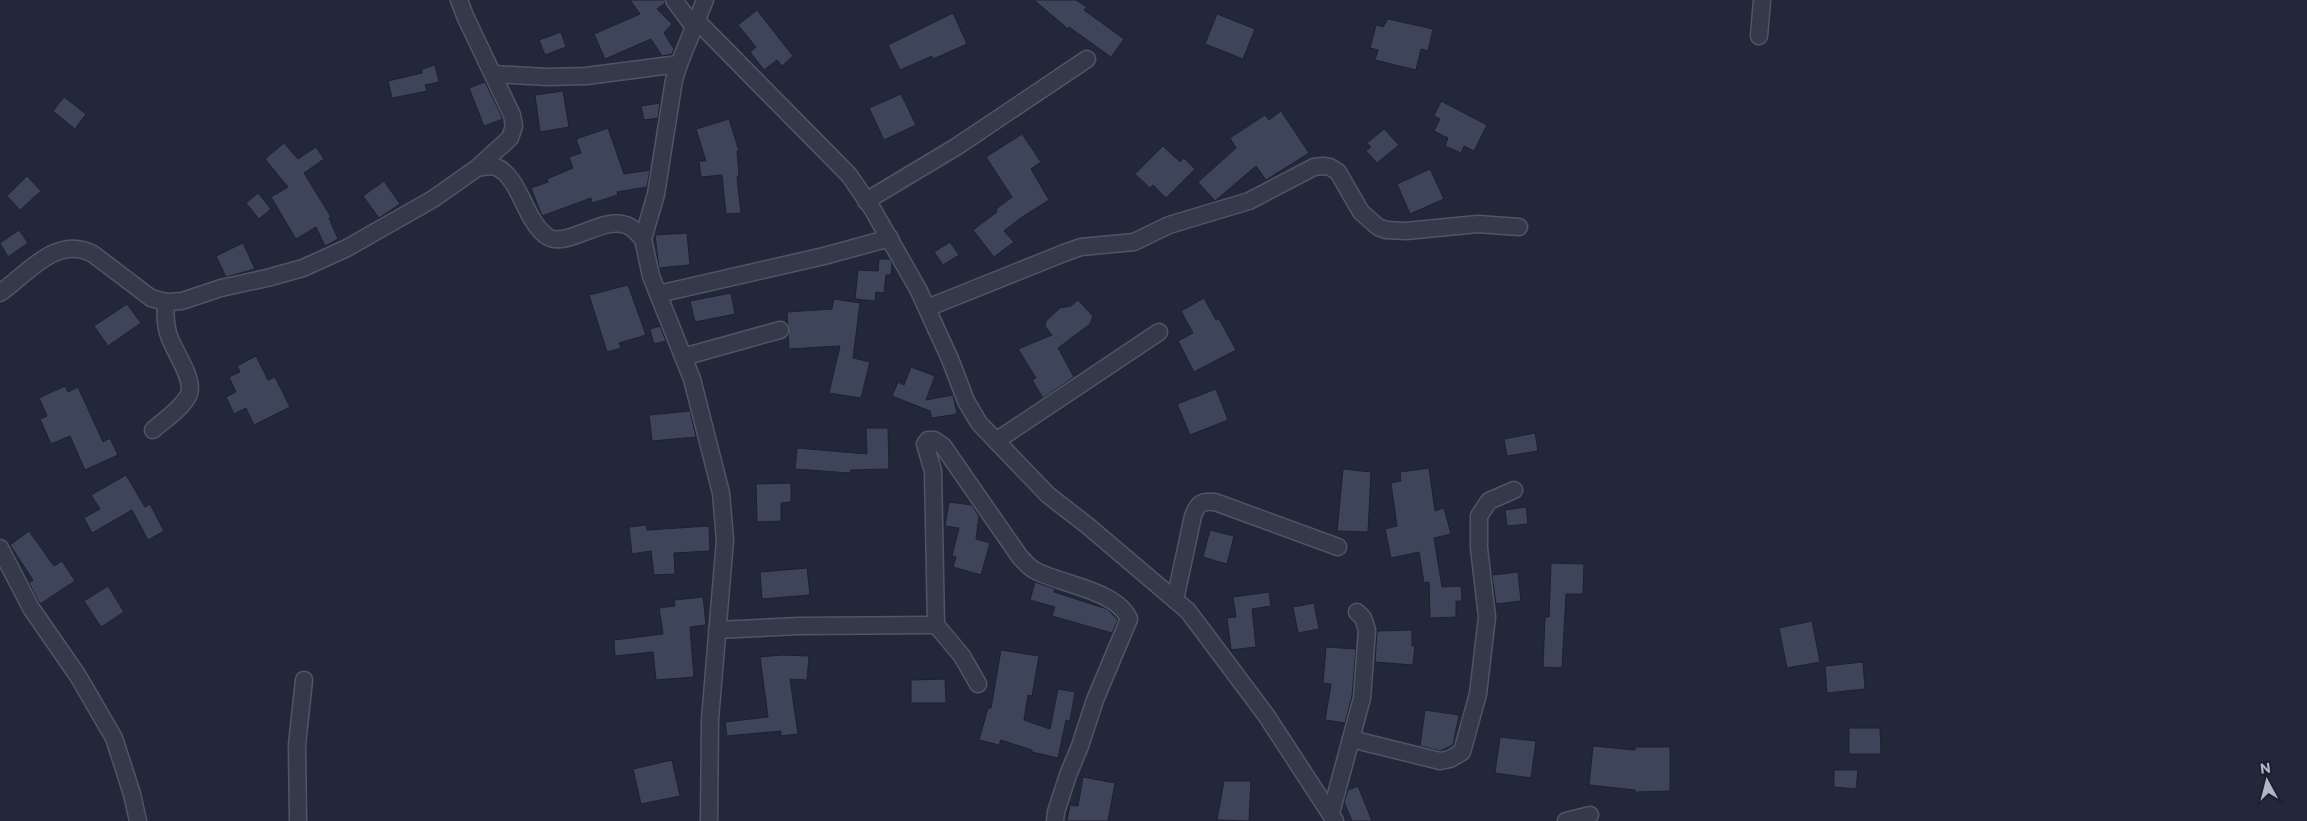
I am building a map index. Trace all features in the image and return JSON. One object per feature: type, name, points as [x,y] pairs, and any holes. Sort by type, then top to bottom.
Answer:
[{"type":"street","points":[[0,293],[49,255],[63,249],[75,248],[85,249],[93,254],[151,298],[166,302],[182,301],[221,288],[303,268],[347,248],[433,199],[477,168],[510,138],[513,132],[512,115],[464,16],[459,0]]},
{"type":"street","points":[[674,0],[695,24],[849,175],[890,238],[927,308],[971,412],[996,441],[1048,494],[1188,611],[1266,715],[1333,817]]},
{"type":"street","points":[[706,0],[679,64],[669,104],[656,194],[644,239],[646,258],[658,294],[692,379],[721,493],[725,540],[710,719],[709,821]]},
{"type":"street","points":[[1759,36],[1762,0]]},
{"type":"street","points":[[866,200],[956,147],[1087,59]]},
{"type":"street","points":[[493,74],[547,77],[586,76],[679,64]]},
{"type":"street","points":[[477,168],[490,166],[505,173],[536,225],[551,239],[559,240],[600,226],[617,223],[633,228],[644,239]]},
{"type":"street","points":[[927,308],[1064,252],[1081,247],[1134,242],[1169,225],[1192,220],[1249,201],[1314,167],[1330,167],[1338,172],[1361,212],[1378,227],[1386,230],[1406,231],[1478,224],[1518,227]]},
{"type":"street","points":[[658,294],[824,256],[890,238]]},
{"type":"street","points":[[153,430],[189,394],[190,381],[168,335],[165,317],[166,302]]},
{"type":"street","points":[[683,357],[780,330]]},
{"type":"street","points":[[996,441],[1160,332]]},
{"type":"street","points":[[978,684],[962,656],[936,625],[933,471],[925,444],[928,440],[934,440],[942,446],[1020,557],[1033,570],[1106,598],[1126,611],[1129,619],[1095,700],[1056,812],[1056,821]]},
{"type":"street","points":[[1351,739],[1440,761],[1450,760],[1462,752],[1478,694],[1487,617],[1479,548],[1479,516],[1489,501],[1514,490]]},
{"type":"street","points":[[1175,600],[1193,516],[1197,505],[1204,501],[1215,502],[1338,548]]},
{"type":"street","points":[[0,548],[31,608],[78,676],[114,738],[132,794],[138,821]]},
{"type":"street","points":[[1333,817],[1362,698],[1367,630],[1364,618],[1357,612]]},
{"type":"street","points":[[717,630],[818,626],[936,625]]},
{"type":"street","points":[[298,821],[297,745],[304,680]]},
{"type":"street","points":[[1566,821],[1590,815]]},
{"type":"building","points":[[630,0],[664,0],[665,3],[657,9],[672,24],[664,33],[674,49],[672,54],[662,56],[651,39],[605,59],[594,34],[640,14]]},
{"type":"building","points":[[1034,0],[1076,0],[1087,7],[1084,10],[1124,39],[1111,57],[1069,27],[1068,29]]},
{"type":"building","points":[[757,10],[793,56],[782,66],[777,60],[764,70],[750,52],[756,47],[738,25]]},
{"type":"building","points":[[953,13],[967,44],[933,59],[932,56],[900,70],[888,45]]},
{"type":"building","points":[[1217,14],[1255,29],[1243,59],[1205,44]]},
{"type":"building","points":[[1388,19],[1433,29],[1428,51],[1421,49],[1416,70],[1375,60],[1378,50],[1370,48],[1376,25],[1383,27]]},
{"type":"building","points":[[561,32],[566,47],[545,55],[539,40]]},
{"type":"building","points":[[435,65],[439,82],[425,85],[427,91],[392,98],[388,81],[422,73],[422,69]]},
{"type":"building","points":[[485,82],[503,119],[484,126],[469,88]]},
{"type":"building","points":[[563,91],[569,127],[540,132],[535,95]]},
{"type":"building","points":[[901,94],[916,125],[884,140],[869,108]]},
{"type":"building","points":[[64,97],[86,114],[75,129],[53,111]]},
{"type":"building","points":[[1441,101],[1487,125],[1474,151],[1464,146],[1461,153],[1445,146],[1448,138],[1434,131],[1440,119],[1434,116]]},
{"type":"building","points":[[660,103],[658,118],[644,120],[641,106]]},
{"type":"building","points":[[1281,111],[1309,153],[1266,180],[1256,166],[1215,201],[1198,182],[1236,148],[1230,138],[1265,115],[1269,120]]},
{"type":"building","points":[[729,119],[739,151],[737,151],[739,176],[737,177],[741,213],[726,214],[722,175],[701,177],[699,161],[706,161],[696,129]]},
{"type":"building","points":[[608,128],[624,174],[650,170],[647,187],[617,192],[618,195],[592,203],[591,198],[542,216],[531,188],[548,182],[547,179],[573,168],[569,157],[581,153],[576,139]]},
{"type":"building","points":[[1384,129],[1399,145],[1377,163],[1366,151],[1371,147],[1367,143]]},
{"type":"building","points":[[1022,134],[1041,162],[1031,169],[1049,200],[1004,231],[1014,242],[994,257],[973,230],[997,212],[996,209],[1012,197],[986,157]]},
{"type":"building","points":[[284,143],[298,159],[316,147],[324,159],[304,173],[331,217],[329,218],[338,239],[325,246],[316,227],[296,239],[271,197],[288,187],[265,159]]},
{"type":"building","points":[[1163,146],[1180,162],[1184,158],[1195,169],[1166,198],[1153,185],[1150,188],[1135,174]]},
{"type":"building","points":[[1430,169],[1444,199],[1410,214],[1397,184]]},
{"type":"building","points":[[27,176],[41,191],[20,210],[7,196]]},
{"type":"building","points":[[384,181],[400,204],[379,218],[363,196]]},
{"type":"building","points":[[258,193],[271,209],[259,219],[246,203]]},
{"type":"building","points":[[19,230],[28,243],[8,257],[0,243]]},
{"type":"building","points":[[687,233],[690,265],[659,268],[655,235]]},
{"type":"building","points":[[950,242],[959,255],[943,265],[934,252]]},
{"type":"building","points":[[243,243],[255,269],[226,277],[216,256]]},
{"type":"building","points":[[879,259],[890,259],[892,263],[891,275],[886,275],[884,293],[876,292],[875,301],[855,299],[858,270],[878,271]]},
{"type":"building","points":[[628,285],[646,335],[619,343],[621,348],[607,352],[589,295]]},
{"type":"building","points":[[731,293],[735,314],[695,322],[690,301]]},
{"type":"building","points":[[1204,298],[1216,320],[1219,319],[1236,350],[1194,372],[1178,341],[1193,333],[1181,311]]},
{"type":"building","points":[[834,299],[860,303],[853,358],[870,362],[861,398],[829,393],[840,346],[789,349],[787,312],[832,309]]},
{"type":"building","points":[[1078,300],[1093,316],[1090,324],[1058,348],[1074,377],[1043,398],[1032,380],[1036,378],[1018,349],[1052,335],[1045,326],[1046,321],[1060,308],[1071,306]]},
{"type":"building","points":[[127,304],[141,323],[108,346],[94,326]]},
{"type":"building","points":[[660,326],[666,341],[654,344],[650,329]]},
{"type":"building","points":[[256,356],[268,380],[275,377],[290,407],[254,425],[246,408],[234,414],[226,397],[236,392],[229,377],[240,372],[237,366]]},
{"type":"building","points":[[911,367],[935,376],[926,400],[953,395],[957,414],[932,418],[930,411],[892,396],[898,382],[904,385]]},
{"type":"building","points":[[65,386],[68,392],[78,387],[103,442],[110,438],[118,455],[85,470],[70,436],[51,444],[40,419],[47,416],[39,398]]},
{"type":"building","points":[[1216,389],[1228,420],[1190,435],[1177,404]]},
{"type":"building","points":[[690,411],[696,437],[652,441],[649,415]]},
{"type":"building","points":[[866,428],[888,428],[889,469],[851,470],[850,473],[795,469],[797,448],[867,454]]},
{"type":"building","points":[[1535,433],[1538,451],[1507,456],[1504,439]]},
{"type":"building","points":[[1429,468],[1435,511],[1444,508],[1451,534],[1434,538],[1442,587],[1461,586],[1462,601],[1456,601],[1456,617],[1430,618],[1429,582],[1424,583],[1419,552],[1391,558],[1385,529],[1397,526],[1391,483],[1401,481],[1400,472]]},
{"type":"building","points":[[1343,469],[1371,472],[1368,532],[1337,531]]},
{"type":"building","points":[[126,475],[145,507],[150,504],[164,531],[148,540],[132,510],[92,533],[84,518],[100,509],[91,495]]},
{"type":"building","points":[[791,483],[791,502],[781,503],[781,521],[757,522],[756,484]]},
{"type":"building","points":[[949,502],[972,505],[979,516],[976,539],[990,543],[981,575],[953,567],[956,557],[952,556],[959,528],[945,526]]},
{"type":"building","points":[[1526,507],[1528,524],[1507,526],[1505,510]]},
{"type":"building","points":[[646,525],[647,530],[709,526],[710,551],[674,553],[675,574],[654,575],[651,551],[632,554],[629,527]]},
{"type":"building","points":[[1210,530],[1234,536],[1227,564],[1203,557]]},
{"type":"building","points":[[29,531],[54,566],[62,561],[75,581],[40,604],[29,583],[33,580],[10,545]]},
{"type":"building","points":[[1551,563],[1584,564],[1583,594],[1566,594],[1562,668],[1543,667],[1545,617],[1549,617]]},
{"type":"building","points":[[807,568],[810,595],[762,599],[760,572]]},
{"type":"building","points":[[1518,572],[1521,601],[1496,604],[1492,575]]},
{"type":"building","points":[[1035,582],[1055,589],[1054,592],[1107,609],[1118,620],[1112,633],[1052,616],[1055,607],[1030,600]]},
{"type":"building","points":[[108,586],[124,612],[101,627],[84,601]]},
{"type":"building","points":[[1269,592],[1271,606],[1252,609],[1256,647],[1231,650],[1227,618],[1236,617],[1233,597]]},
{"type":"building","points":[[703,597],[706,625],[690,627],[694,677],[656,680],[653,652],[615,656],[614,640],[663,634],[659,608],[675,606],[674,600]]},
{"type":"building","points":[[1314,603],[1319,629],[1298,633],[1293,607]]},
{"type":"building","points":[[1812,621],[1820,662],[1787,668],[1779,628]]},
{"type":"building","points":[[1412,630],[1412,646],[1415,646],[1413,665],[1375,662],[1377,631]]},
{"type":"building","points":[[1326,647],[1356,649],[1352,696],[1345,723],[1325,720],[1331,684],[1323,683]]},
{"type":"building","points":[[1001,650],[1039,656],[1032,696],[1028,695],[1024,720],[1050,729],[1058,689],[1075,692],[1070,721],[1066,720],[1058,758],[1032,752],[1032,750],[1001,740],[999,745],[979,740],[988,708],[991,708]]},
{"type":"building","points":[[781,655],[809,656],[807,680],[790,679],[798,734],[781,736],[781,731],[727,736],[725,722],[768,717],[760,657]]},
{"type":"building","points":[[1863,662],[1865,689],[1827,693],[1825,666]]},
{"type":"building","points":[[945,679],[946,703],[911,703],[911,680]]},
{"type":"building","points":[[1425,710],[1459,715],[1453,745],[1440,751],[1420,746]]},
{"type":"building","points":[[1849,728],[1880,728],[1881,754],[1849,754]]},
{"type":"building","points":[[1500,737],[1536,741],[1531,778],[1495,773]]},
{"type":"building","points":[[1593,746],[1635,750],[1635,747],[1670,747],[1670,791],[1635,792],[1635,790],[1589,785]]},
{"type":"building","points":[[672,760],[680,796],[641,804],[633,769]]},
{"type":"building","points":[[1834,770],[1858,770],[1856,789],[1834,787]]},
{"type":"building","points":[[1083,777],[1115,783],[1108,821],[1067,821],[1070,805],[1078,806]]},
{"type":"building","points":[[1224,781],[1251,781],[1249,821],[1217,820]]},
{"type":"building","points":[[1358,786],[1372,821],[1352,821],[1344,802],[1348,790]]}]
